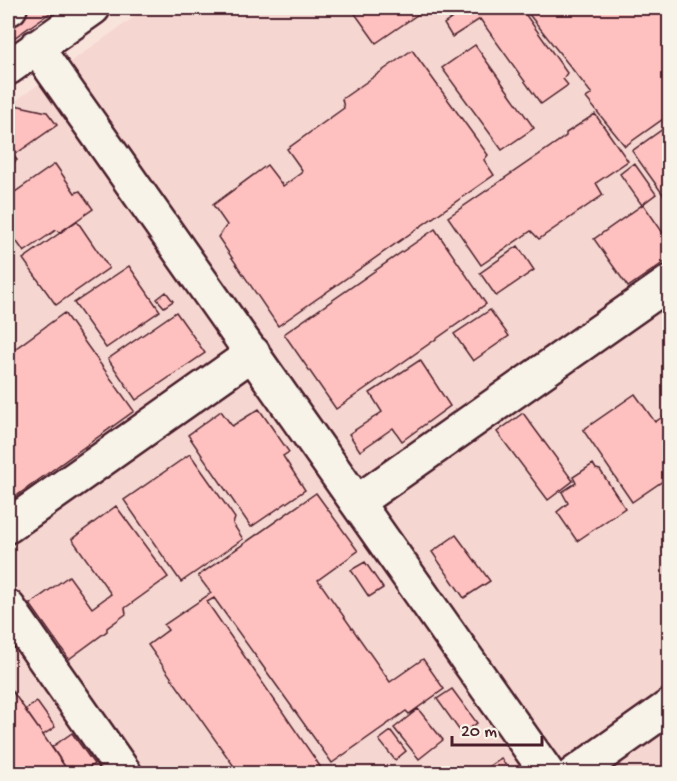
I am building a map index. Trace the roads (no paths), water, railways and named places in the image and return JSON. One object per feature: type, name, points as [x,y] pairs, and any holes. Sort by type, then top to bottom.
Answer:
[{"type":"street","points":[[8,68],[93,8]]},
{"type":"street","points":[[36,47],[548,774]]},
{"type":"street","points":[[357,502],[669,282]]},
{"type":"street","points":[[8,526],[253,353]]},
{"type":"street","points":[[8,607],[125,774]]},
{"type":"street","points":[[574,774],[669,706]]}]
